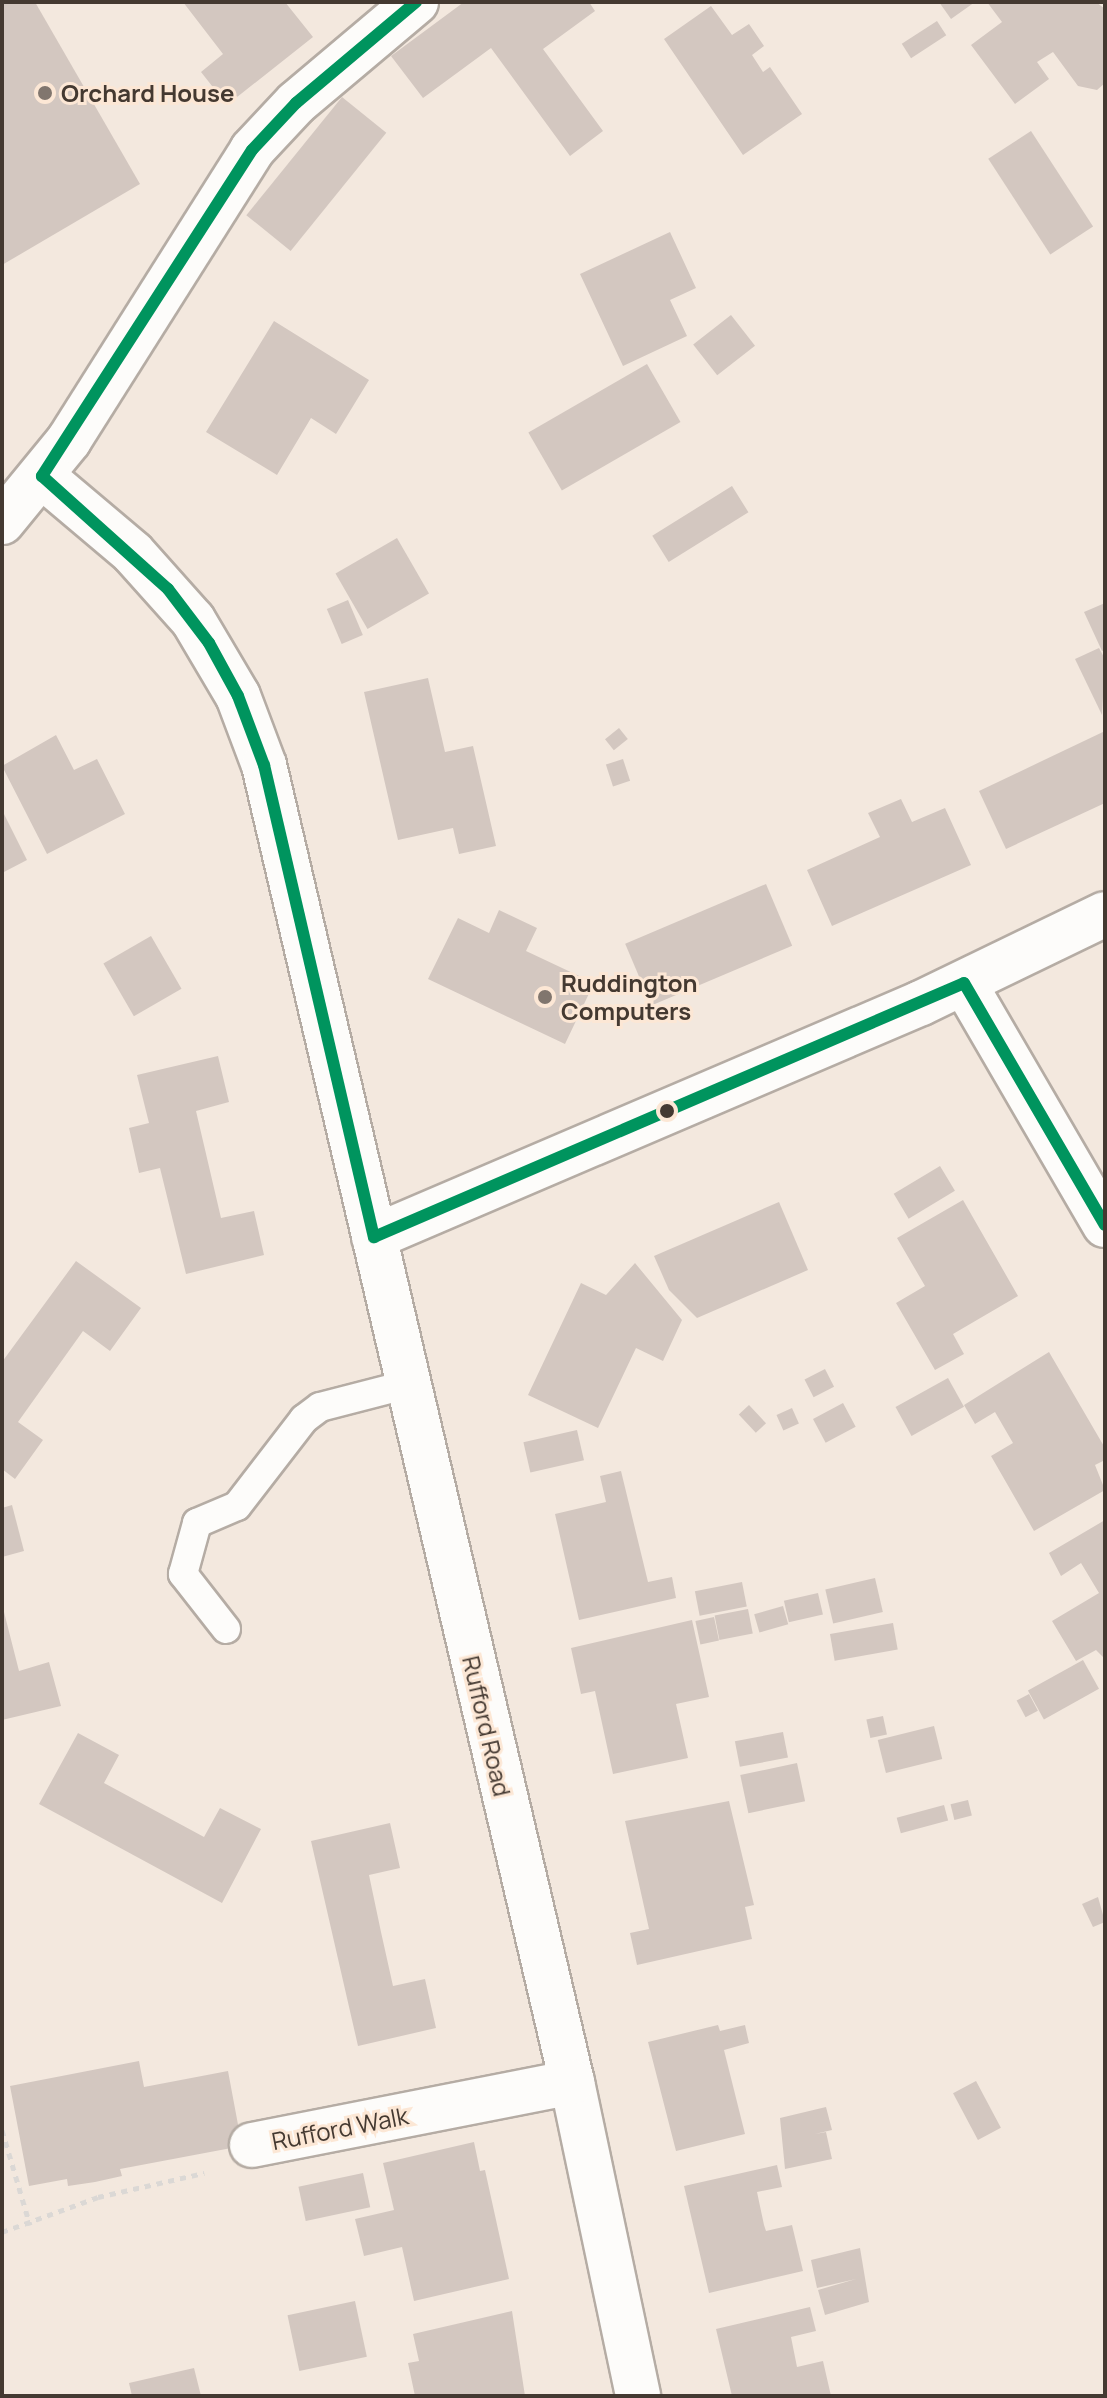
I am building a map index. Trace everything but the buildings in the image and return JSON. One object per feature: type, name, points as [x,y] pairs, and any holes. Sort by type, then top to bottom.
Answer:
[{"type":"street","points":[[2,522],[42,476],[252,150],[296,103],[416,2]]},
{"type":"street","name":"Rufford Road","points":[[42,476],[168,589],[209,643],[238,696],[264,765],[374,1237],[405,1385],[572,2082],[638,2396]]},
{"type":"street","points":[[374,1237],[964,983],[1105,914]]},
{"type":"street","points":[[964,983],[1105,1225]]},
{"type":"street","name":"Rufford Walk","points":[[252,2145],[572,2082]]},
{"type":"lane","points":[[226,1629],[183,1574],[197,1523],[237,1506],[304,1419],[320,1407],[405,1385]]},
{"type":"path","points":[[2,2130],[30,2225]]},
{"type":"path","name":"Rufford Walk","points":[[2,2232],[30,2225],[98,2197],[242,2165],[252,2145]]},
{"type":"transit line","points":[[416,2],[296,103],[252,150],[42,476],[168,589],[209,643],[238,696],[264,765],[374,1237],[964,983],[1105,1225]]},
{"type":"place","name":"Orchard House","points":[[45,93]]},
{"type":"place","name":"Ruddington Computers","points":[[545,997]]}]
